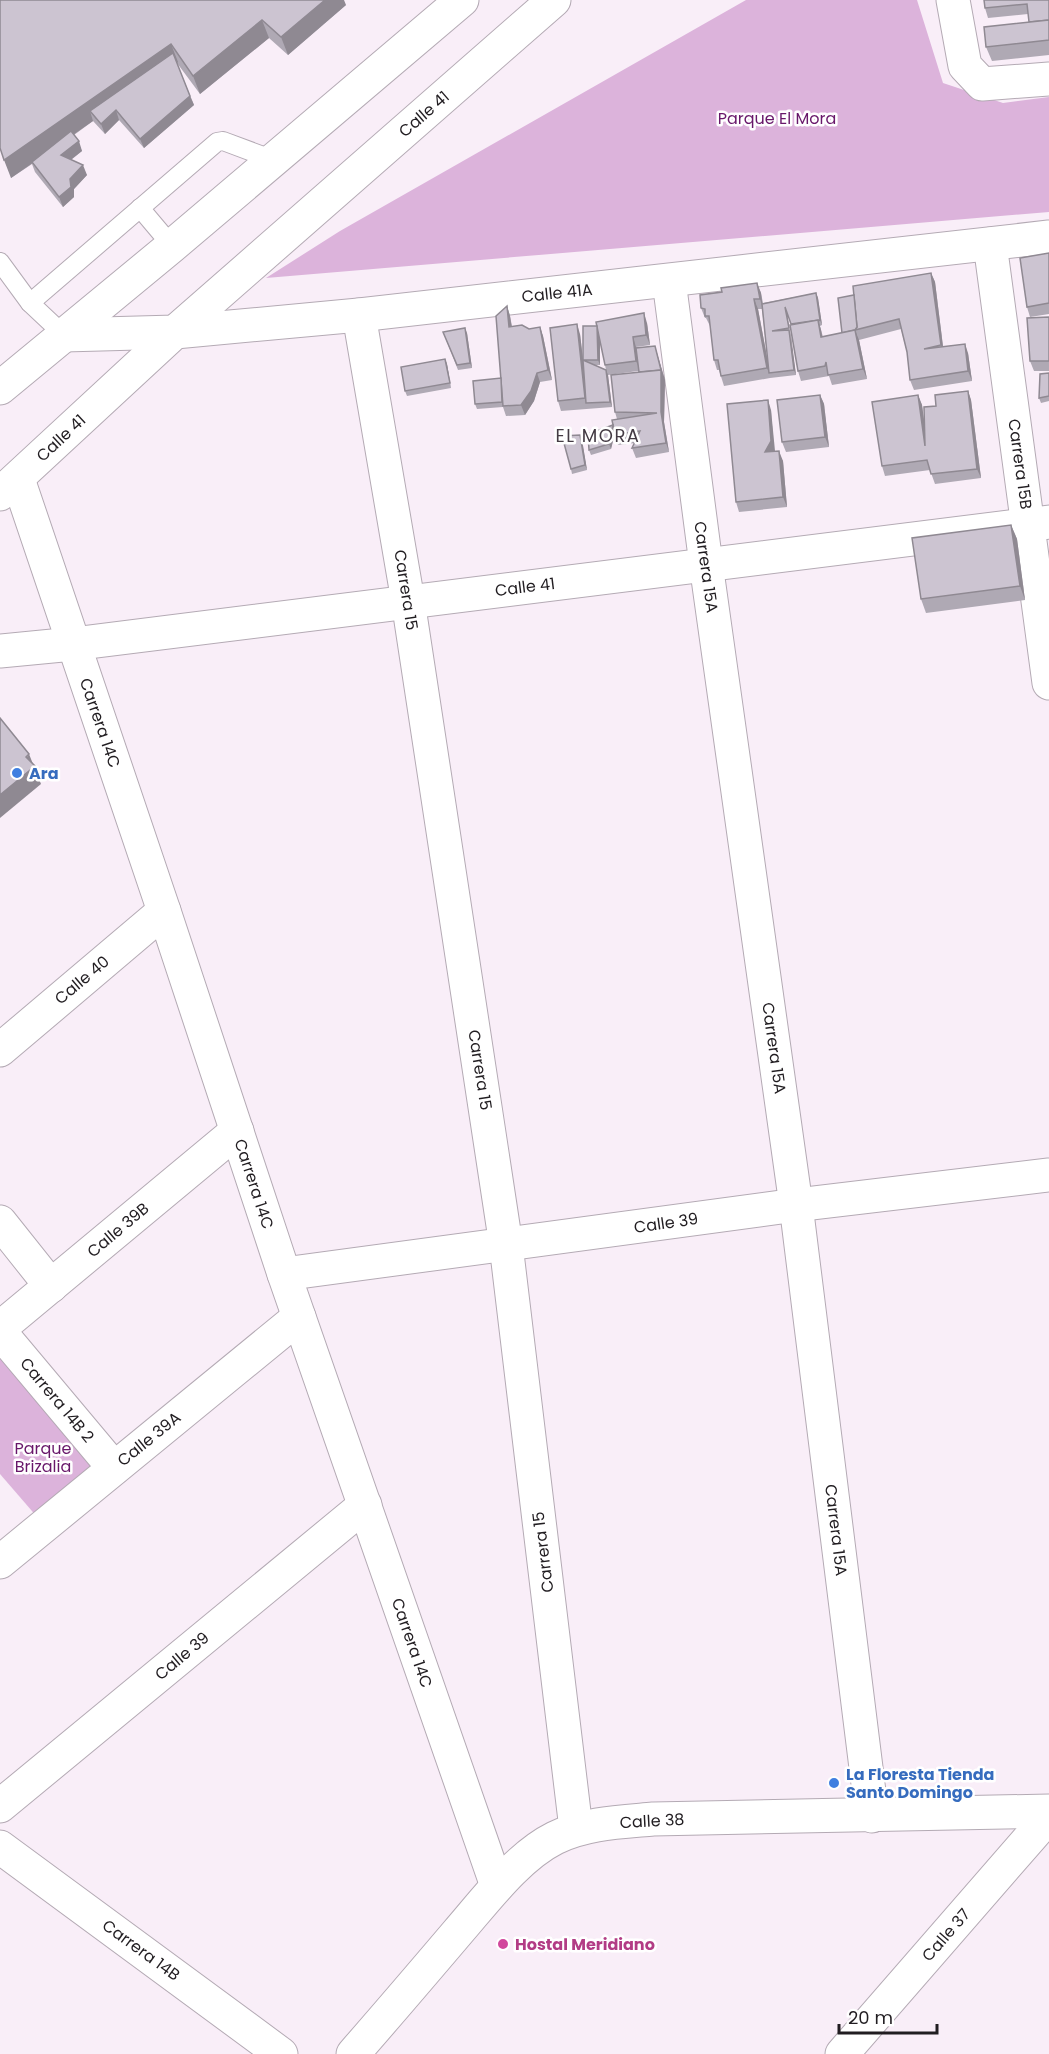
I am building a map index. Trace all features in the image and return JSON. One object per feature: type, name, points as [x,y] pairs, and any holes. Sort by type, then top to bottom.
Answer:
[{"type":"street","points":[[0,388],[172,246],[462,0]]},
{"type":"street","name":"Calle 41","points":[[9,486],[176,332],[554,0]]},
{"type":"street","points":[[953,0],[965,66],[982,84],[1049,79]]},
{"type":"street","name":"Calle 41A","points":[[64,335],[176,332],[359,315],[1049,237]]},
{"type":"street","name":"Carrera 15B","points":[[990,244],[1038,523],[1049,683]]},
{"type":"street","name":"Carrera 15A","points":[[669,281],[706,564],[796,1205],[872,1816]]},
{"type":"street","name":"Carrera 15","points":[[359,315],[408,602],[507,1245],[576,1829]]},
{"type":"street","name":"Carrera 14C","points":[[9,486],[73,644],[284,1274],[497,1886]]},
{"type":"street","name":"Calle 41","points":[[0,651],[73,644],[1038,523]]},
{"type":"street","name":"Calle 40","points":[[0,1050],[164,911]]},
{"type":"street","name":"Calle 39B","points":[[0,1330],[237,1131]]},
{"type":"street","name":"Calle 39","points":[[284,1274],[796,1205],[1049,1174]]},
{"type":"street","points":[[0,1222],[51,1286]]},
{"type":"street","name":"Calle 39A","points":[[0,1562],[299,1317]]},
{"type":"street","name":"Carrera 14B 2","points":[[0,1330],[114,1468]]},
{"type":"street","name":"Calle 39","points":[[0,1806],[364,1505]]},
{"type":"street","name":"Calle 38","points":[[353,2054],[497,1886],[529,1856],[553,1839],[576,1829],[653,1819],[1049,1811]]},
{"type":"street","name":"Calle 37","points":[[842,2054],[1049,1816]]},
{"type":"street","name":"Carrera 14B","points":[[0,1847],[281,2054]]},
{"type":"lane","points":[[30,303],[217,142],[224,141],[274,160]]},
{"type":"lane","points":[[140,208],[172,246]]},
{"type":"lane","points":[[0,262],[30,303],[64,335]]},
{"type":"green space","name":"Parque El Mora","points":[[746,0],[917,0],[943,83],[1003,103],[1049,97],[1049,212],[266,278],[340,231]]},
{"type":"green space","name":"Parque Brizalia","points":[[0,1342],[103,1461],[38,1518],[0,1474]]},
{"type":"building","points":[[0,0],[325,0],[281,37],[262,20],[193,76],[171,44],[4,160],[0,148]]},
{"type":"building","points":[[984,0],[1049,0],[1049,20],[1029,22],[1027,4],[985,8]]},
{"type":"building","points":[[1049,20],[1049,40],[986,47],[984,27]]},
{"type":"building","points":[[173,53],[190,96],[140,139],[116,110],[101,124],[90,111]]},
{"type":"building","points":[[71,131],[79,141],[61,155],[83,165],[70,179],[71,187],[59,197],[32,162]]},
{"type":"building","points":[[1049,253],[1049,303],[1027,307],[1020,258]]},
{"type":"building","points":[[931,273],[941,345],[924,349],[965,344],[968,371],[910,380],[907,352],[899,319],[855,330],[857,327],[853,286]]},
{"type":"building","points":[[757,283],[760,299],[754,299],[767,368],[721,376],[718,360],[714,360],[709,316],[705,316],[705,309],[701,308],[700,295],[722,292],[721,288]]},
{"type":"building","points":[[816,293],[820,320],[791,324],[785,307],[789,328],[772,331],[789,330],[794,370],[769,373],[762,304]]},
{"type":"building","points":[[854,295],[857,327],[855,330],[842,333],[838,298]]},
{"type":"building","points":[[507,306],[509,327],[522,325],[529,329],[540,327],[548,370],[537,373],[531,391],[521,405],[503,406],[496,316]]},
{"type":"building","points":[[644,313],[646,335],[633,337],[636,361],[605,365],[596,322]]},
{"type":"building","points":[[1049,317],[1049,361],[1030,361],[1027,318]]},
{"type":"building","points":[[818,320],[821,337],[855,330],[863,369],[828,375],[826,362],[825,366],[798,371],[790,325]]},
{"type":"building","points":[[577,324],[585,398],[558,401],[550,328]]},
{"type":"building","points":[[583,326],[597,326],[598,360],[583,360]]},
{"type":"building","points":[[465,328],[470,363],[457,365],[443,332]]},
{"type":"building","points":[[655,346],[661,370],[639,372],[636,348]]},
{"type":"building","points":[[445,359],[450,383],[405,391],[401,367]]},
{"type":"building","points":[[583,360],[606,370],[610,402],[586,403]]},
{"type":"building","points":[[661,370],[661,412],[666,443],[632,448],[640,431],[615,435],[612,420],[657,413],[615,412],[611,375]]},
{"type":"building","points":[[1049,373],[1049,396],[1039,398],[1040,374]]},
{"type":"building","points":[[501,378],[502,402],[475,404],[473,381]]},
{"type":"building","points":[[968,391],[977,469],[931,474],[927,460],[882,466],[872,402],[918,395],[925,446],[924,407],[936,406],[935,395]]},
{"type":"building","points":[[820,395],[825,437],[782,442],[777,400]]},
{"type":"building","points":[[768,400],[771,441],[765,452],[779,451],[783,497],[736,502],[727,404]]},
{"type":"building","points":[[613,425],[609,444],[589,450],[588,434]]},
{"type":"building","points":[[580,435],[585,465],[571,469],[562,436]]},
{"type":"building","points":[[1011,525],[1020,586],[921,599],[912,538]]},
{"type":"building","points":[[0,718],[29,754],[26,757],[35,766],[0,795]]},
{"type":"place","name":"Ara","points":[[17,773]]},
{"type":"place","name":"La Floresta Tienda Santo Domingo","points":[[834,1783]]},
{"type":"place","name":"Hostal Meridiano","points":[[503,1944]]},
{"type":"district","name":"EL MORA","points":[[598,435]]}]
